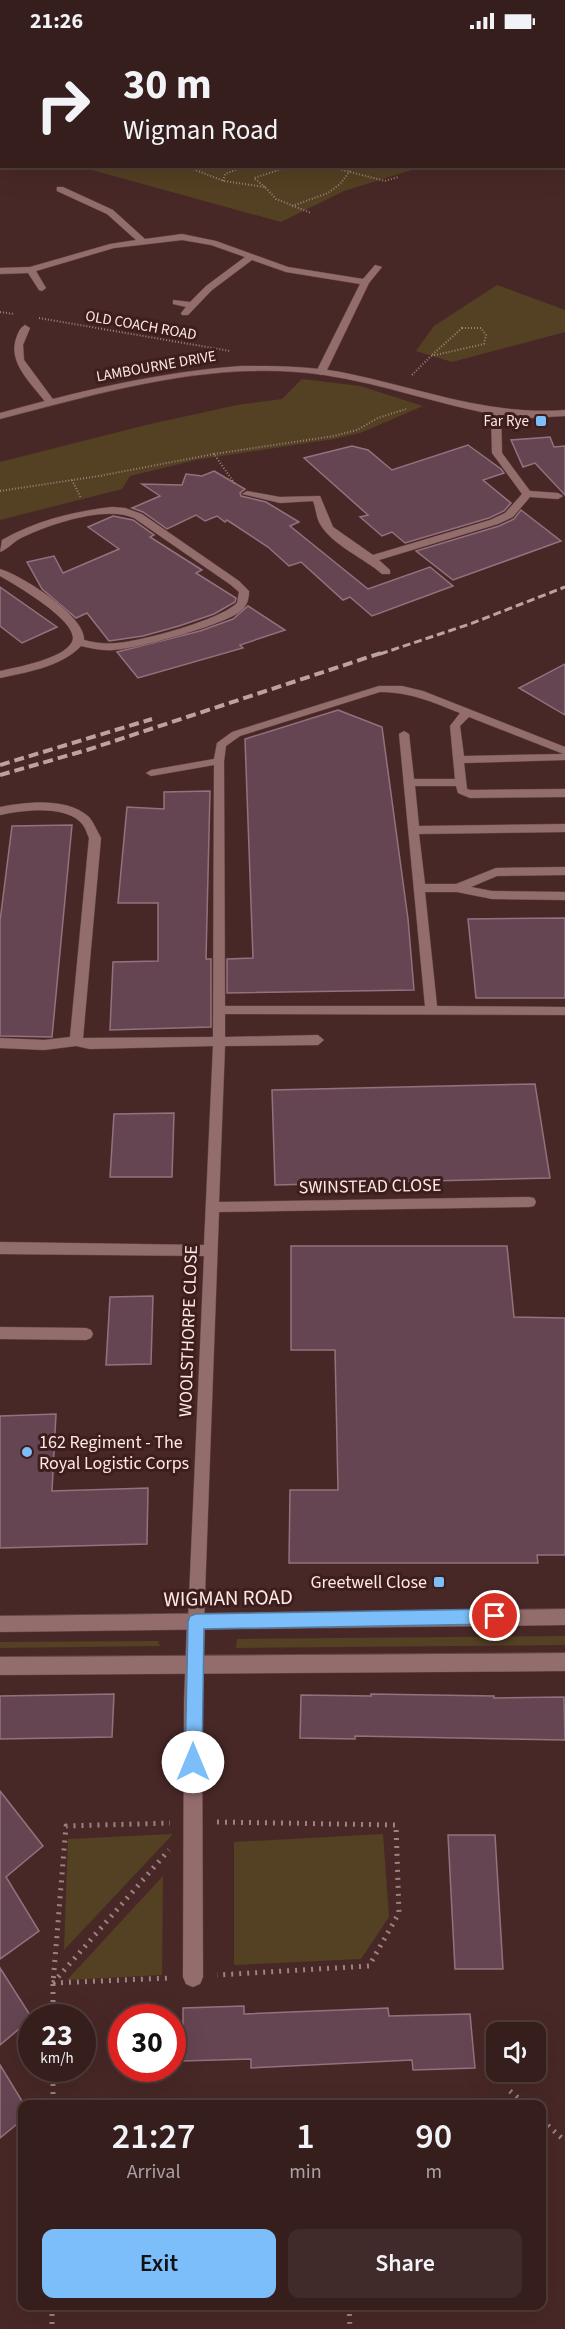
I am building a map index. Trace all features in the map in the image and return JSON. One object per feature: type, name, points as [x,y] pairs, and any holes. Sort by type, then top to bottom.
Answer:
[{"type":"street","points":[[60,189],[110,212],[142,241]]},
{"type":"street","points":[[0,271],[31,270],[113,246],[182,237],[213,243],[286,269],[365,282]]},
{"type":"street","points":[[185,313],[209,288],[251,257]]},
{"type":"street","points":[[321,372],[365,282],[378,267]]},
{"type":"street","points":[[31,270],[42,288]]},
{"type":"street","points":[[176,302],[191,305]]},
{"type":"street","points":[[25,328],[18,345],[19,360],[50,402]]},
{"type":"street","name":"LAMBOURNE DRIVE","points":[[0,416],[50,402],[154,379],[220,369],[267,368],[321,372],[364,380],[431,398],[496,411],[530,415],[565,413]]},
{"type":"street","points":[[496,411],[497,453],[527,494]]},
{"type":"street","points":[[247,494],[279,500],[316,498],[320,505],[321,515],[330,530],[372,558],[386,572]]},
{"type":"street","points":[[527,494],[558,496]]},
{"type":"street","points":[[372,558],[494,522],[509,514],[527,494]]},
{"type":"street","points":[[122,510],[138,516],[236,583],[244,591],[244,599],[239,608],[227,615],[151,639],[121,646],[102,647],[78,642],[76,628],[70,619],[0,572],[0,550],[8,540],[28,530],[103,511],[122,510]]},
{"type":"street","points":[[0,675],[54,659],[67,653],[78,642]]},
{"type":"street","name":"WIGMAN ROAD","points":[[0,1624],[565,1617]]},
{"type":"street","points":[[193,1977],[196,1622]]},
{"type":"street","points":[[0,1666],[565,1662]]},
{"type":"lane","points":[[151,773],[219,761],[221,746],[236,734],[379,689],[402,689],[419,693],[565,751]]},
{"type":"lane","points":[[467,711],[455,726],[462,791],[470,794],[565,793]]},
{"type":"lane","points":[[404,734],[431,1009]]},
{"type":"lane","points":[[458,760],[565,757]]},
{"type":"lane","name":"WOOLSTHORPE CLOSE","points":[[196,1622],[219,1043],[219,761]]},
{"type":"lane","points":[[409,783],[460,782]]},
{"type":"lane","points":[[0,811],[41,807],[72,813],[85,820],[95,838],[76,1041]]},
{"type":"lane","points":[[414,830],[565,828]]},
{"type":"lane","points":[[457,888],[496,872],[565,871]]},
{"type":"lane","points":[[420,888],[457,888],[492,895],[565,896]]},
{"type":"lane","points":[[219,1010],[565,1011]]},
{"type":"lane","points":[[0,1043],[44,1045],[76,1041],[90,1044],[318,1040]]},
{"type":"lane","name":"SWINSTEAD CLOSE","points":[[212,1208],[529,1202]]},
{"type":"lane","points":[[0,1248],[210,1251]]},
{"type":"lane","points":[[0,1333],[86,1334]]},
{"type":"path","points":[[189,168],[205,176],[246,187],[265,187]]},
{"type":"path","points":[[223,181],[225,174],[241,168]]},
{"type":"path","points":[[285,168],[254,178],[276,199],[311,213]]},
{"type":"path","points":[[337,168],[385,181],[398,177]]},
{"type":"path","points":[[292,207],[316,199],[339,186],[344,176],[351,171]]},
{"type":"path","name":"OLD COACH ROAD","points":[[0,312],[239,353]]},
{"type":"path","points":[[25,328],[29,316]]},
{"type":"path","points":[[399,389],[454,332],[464,327],[481,328],[486,335],[484,344],[467,351],[443,352],[431,356]]},
{"type":"path","points":[[0,491],[346,433],[431,398]]},
{"type":"path","points":[[214,454],[228,476],[247,494]]},
{"type":"path","points":[[53,1983],[193,1822]]},
{"type":"path","points":[[53,1983],[369,1966],[399,1913],[396,1825],[193,1822],[66,1826],[53,1983],[53,2004]]},
{"type":"path","points":[[53,2082],[53,2100]]},
{"type":"path","points":[[510,2091],[520,2100]]},
{"type":"path","points":[[546,2124],[565,2141]]},
{"type":"path","points":[[52,2310],[52,2329]]},
{"type":"path","points":[[349,2310],[350,2329]]},
{"type":"shaded area","points":[[85,168],[419,168],[344,191],[281,222]]},
{"type":"shaded area","points":[[497,285],[565,310],[565,332],[452,362],[416,351],[434,326]]},
{"type":"shaded area","points":[[302,379],[360,386],[423,406],[360,433],[196,460],[130,476],[122,489],[0,520],[0,462],[146,425],[237,405],[282,399]]},
{"type":"shaded area","points":[[565,1636],[565,1645],[236,1648],[237,1639]]},
{"type":"shaded area","points":[[158,1641],[160,1646],[0,1648],[0,1642]]},
{"type":"shaded area","points":[[173,1834],[64,1950],[68,1839]]},
{"type":"shaded area","points":[[383,1834],[389,1917],[361,1959],[234,1965],[234,1842]]},
{"type":"shaded area","points":[[163,1876],[162,1975],[67,1980]]},
{"type":"building","points":[[550,437],[554,447],[565,446],[565,495],[535,463],[523,467],[511,440]]},
{"type":"building","points":[[468,445],[504,473],[483,480],[511,503],[504,511],[489,518],[405,543],[392,532],[382,536],[360,517],[368,515],[304,458],[352,446],[368,450],[392,470]]},
{"type":"building","points":[[214,471],[245,489],[240,493],[241,496],[266,502],[299,522],[290,526],[368,589],[430,567],[453,586],[372,616],[350,597],[343,600],[301,562],[289,566],[268,547],[227,520],[225,522],[217,516],[205,521],[196,515],[167,529],[143,512],[132,508],[160,496],[142,484],[182,485],[186,474],[202,476]]},
{"type":"building","points":[[521,510],[561,541],[453,580],[416,551],[499,526],[514,519]]},
{"type":"building","points":[[113,516],[133,520],[154,535],[150,537],[202,570],[196,573],[236,598],[235,602],[214,614],[179,626],[143,636],[109,641],[87,613],[76,618],[42,589],[27,562],[54,556],[63,573],[119,549],[88,527]]},
{"type":"building","points":[[0,587],[57,627],[22,643],[0,626]]},
{"type":"building","points":[[248,606],[285,630],[240,645],[243,648],[138,678],[117,652],[200,631],[233,619]]},
{"type":"building","points":[[565,664],[565,715],[519,688]]},
{"type":"building","points":[[338,710],[382,727],[408,919],[414,990],[227,993],[227,959],[253,958],[245,739]]},
{"type":"building","points":[[210,791],[206,959],[211,959],[211,1027],[110,1030],[113,962],[158,961],[158,903],[118,903],[127,807],[164,809],[164,792]]},
{"type":"building","points":[[72,825],[52,1037],[0,1036],[0,921],[12,826]]},
{"type":"building","points":[[565,918],[565,998],[476,998],[468,919]]},
{"type":"building","points":[[535,1084],[550,1178],[275,1185],[272,1090]]},
{"type":"building","points":[[174,1113],[172,1177],[110,1177],[114,1114]]},
{"type":"building","points":[[291,1246],[507,1246],[514,1317],[565,1318],[565,1555],[537,1555],[538,1563],[289,1563],[290,1490],[338,1490],[335,1350],[291,1350]]},
{"type":"building","points":[[153,1296],[151,1364],[106,1365],[110,1297]]},
{"type":"building","name":"162 Regiment - The Royal Logistic Corps","points":[[56,1414],[52,1491],[148,1488],[147,1544],[0,1548],[0,1416]]},
{"type":"building","points":[[114,1694],[112,1737],[0,1739],[0,1696]]},
{"type":"building","points":[[371,1694],[494,1696],[494,1698],[564,1697],[565,1740],[355,1736],[355,1739],[300,1738],[301,1695],[371,1696]]},
{"type":"building","points":[[0,1791],[43,1846],[6,1877],[39,1931],[0,1959]]},
{"type":"building","points":[[448,1835],[495,1835],[503,1969],[455,1969]]},
{"type":"building","points":[[0,1968],[23,2004],[18,2004],[18,2030],[0,2045]]},
{"type":"building","points":[[244,2006],[244,2014],[388,2008],[389,2016],[470,2014],[475,2068],[413,2070],[412,2060],[251,2068],[251,2059],[186,2061],[186,2008]]},
{"type":"building","points":[[0,2065],[21,2100],[18,2100],[18,2123],[0,2138]]},
{"type":"railway","points":[[380,654],[470,624],[565,587]]},
{"type":"railway","points":[[0,775],[87,750],[384,652]]},
{"type":"railway","points":[[0,765],[152,719]]},
{"type":"place","name":"Far Rye","points":[[541,421]]},
{"type":"place","name":"162 Regiment - The Royal Logistic Corps","points":[[27,1452]]},
{"type":"place","name":"Greetwell Close","points":[[439,1582]]},
{"type":"route","points":[[193,1762],[196,1622],[495,1616]]}]
